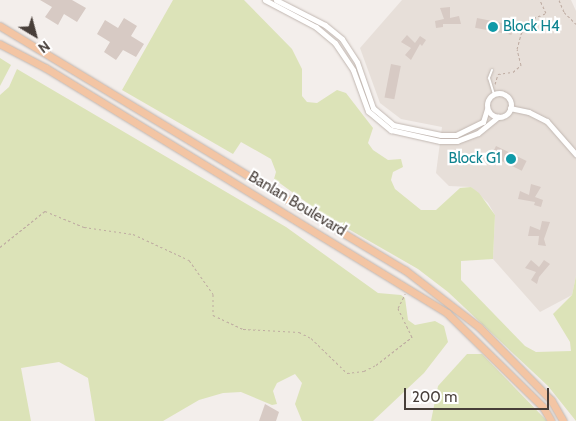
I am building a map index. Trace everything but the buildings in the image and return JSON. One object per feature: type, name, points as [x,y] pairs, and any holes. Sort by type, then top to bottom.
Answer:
[{"type":"main road","name":"Banlan Boulevard","points":[[0,26],[405,270],[479,327],[551,400],[563,421]]},
{"type":"main road","name":"Banlan Boulevard","points":[[0,44],[46,68],[447,313],[543,406],[551,421]]},
{"type":"street","points":[[265,0],[316,27],[335,43],[353,70],[368,111],[391,130],[440,141],[457,141],[478,133],[498,117],[506,115],[510,108],[506,96],[493,92],[488,100],[483,122],[456,135],[441,136],[393,125],[373,108],[357,62],[342,39],[325,25],[276,0]]},
{"type":"street","points":[[487,108],[498,117]]},
{"type":"street","points":[[510,108],[529,112],[547,121],[576,154]]},
{"type":"lane","points":[[492,70],[489,78],[493,92]]},
{"type":"path","points":[[493,92],[498,74],[513,72],[522,65],[517,49],[521,34],[529,20],[546,13],[540,0]]},
{"type":"path","points":[[559,0],[564,12],[576,24]]},
{"type":"path","points":[[0,247],[44,211],[84,227],[133,234],[189,260],[213,294],[213,316],[243,329],[299,332],[311,338],[347,373],[364,371],[376,365],[412,337],[398,308],[405,294]]},
{"type":"shaded area","points":[[402,0],[571,0],[576,11],[576,276],[572,295],[540,312],[493,259],[495,215],[488,203],[471,187],[449,186],[436,173],[442,127],[401,119],[380,103],[360,48]]},
{"type":"green space","points":[[173,0],[244,0],[292,49],[302,69],[302,96],[307,102],[317,103],[337,90],[346,93],[373,128],[368,143],[373,150],[388,160],[401,159],[403,167],[393,172],[391,180],[395,189],[421,210],[436,210],[460,188],[471,187],[479,193],[495,215],[493,259],[461,261],[461,280],[525,346],[536,352],[571,351],[570,342],[553,314],[572,295],[576,276],[576,421],[548,386],[448,292],[418,269],[324,215],[274,179],[276,172],[271,159],[241,142],[233,154],[122,90]]},
{"type":"green space","points":[[0,58],[11,65],[0,86]]},
{"type":"green space","points":[[17,69],[286,227],[378,293],[401,295],[405,298],[408,320],[415,325],[435,321],[444,326],[448,342],[424,373],[373,421],[302,421],[295,404],[302,383],[295,374],[277,383],[273,391],[277,404],[272,405],[241,392],[223,393],[199,400],[163,421],[95,421],[88,378],[59,362],[21,368],[31,421],[0,421],[0,95],[9,87]]},
{"type":"green space","points":[[467,354],[482,354],[547,421],[431,421],[438,386]]},
{"type":"place","name":"Block H4","points":[[493,27]]},
{"type":"place","name":"Block G1","points":[[511,159]]}]
